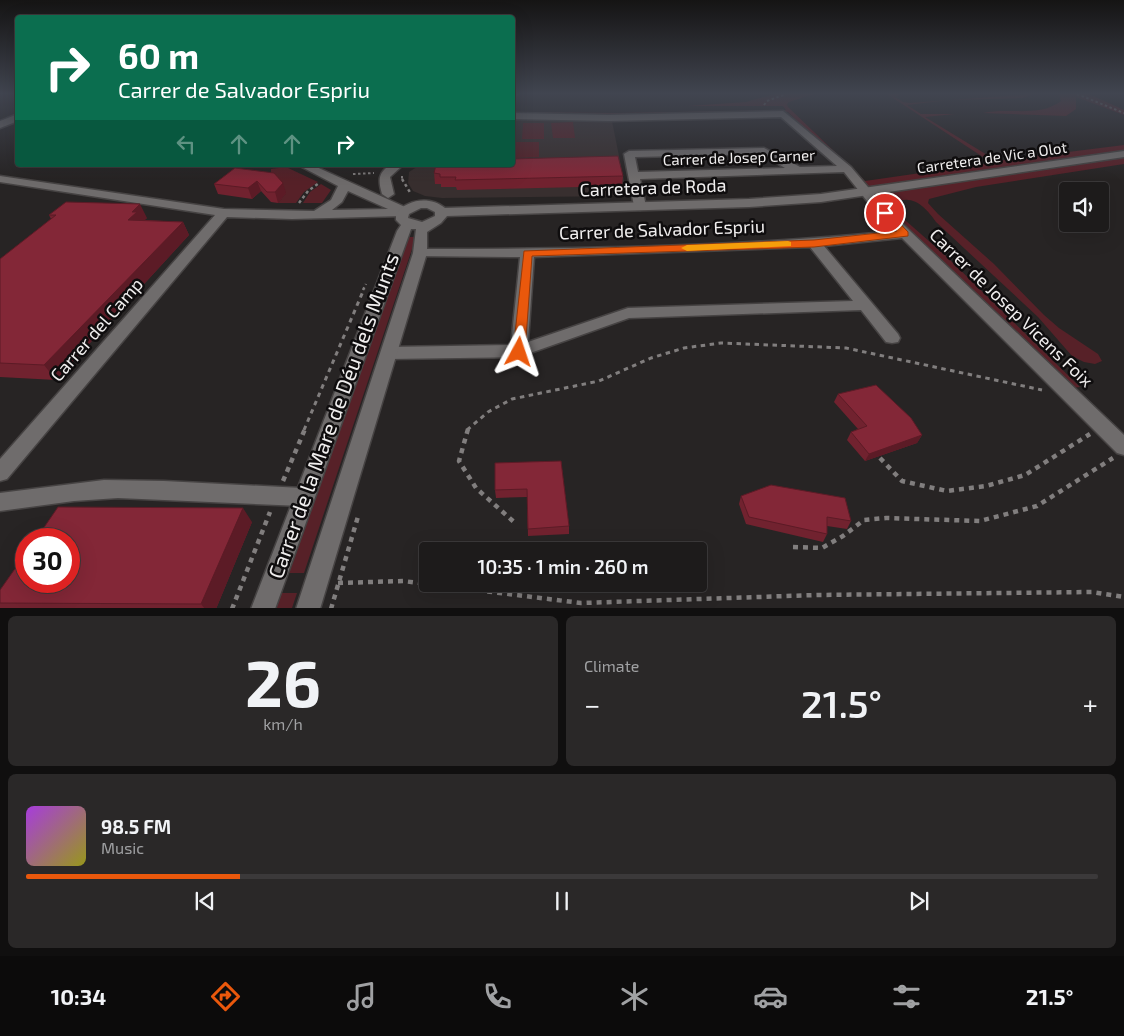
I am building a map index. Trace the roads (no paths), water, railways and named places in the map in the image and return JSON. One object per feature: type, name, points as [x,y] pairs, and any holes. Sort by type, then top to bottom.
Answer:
[{"type":"street","name":"Carrer de Josep Vicens Foix","points":[[793,122],[847,169],[905,234],[1103,426],[1120,452]]},
{"type":"street","points":[[640,206],[629,154],[764,151],[798,171]]},
{"type":"street","name":"Carretera de Vic a Olot","points":[[865,191],[1124,154]]},
{"type":"street","points":[[307,167],[427,225],[440,218],[442,212]]},
{"type":"street","name":"Carretera de Roda","points":[[328,167],[388,194],[420,205],[434,206],[442,212],[749,203],[821,198],[865,191]]},
{"type":"street","points":[[388,194],[383,180],[386,174],[395,167]]},
{"type":"street","name":"Carrer de Josep Carner","points":[[633,176],[847,169]]},
{"type":"street","points":[[0,179],[224,213],[405,216],[420,205]]},
{"type":"street","points":[[315,214],[334,204],[341,196],[344,185]]},
{"type":"street","name":"Carrer del Camp","points":[[0,473],[224,213]]},
{"type":"street","name":"Carrer de la Mare de Déu dels Munts","points":[[262,608],[402,231],[405,216]]},
{"type":"street","name":"Carrer de la Mare de Déu dels Munts","points":[[308,608],[420,252],[421,231],[427,225]]},
{"type":"street","name":"Carrer de Salvador Espriu","points":[[420,252],[527,253],[814,244],[905,234]]},
{"type":"street","points":[[814,244],[892,338]]},
{"type":"street","points":[[519,352],[527,253]]},
{"type":"street","points":[[389,352],[519,352],[628,313],[864,305]]},
{"type":"street","points":[[0,502],[116,489],[177,490],[302,498]]}]
